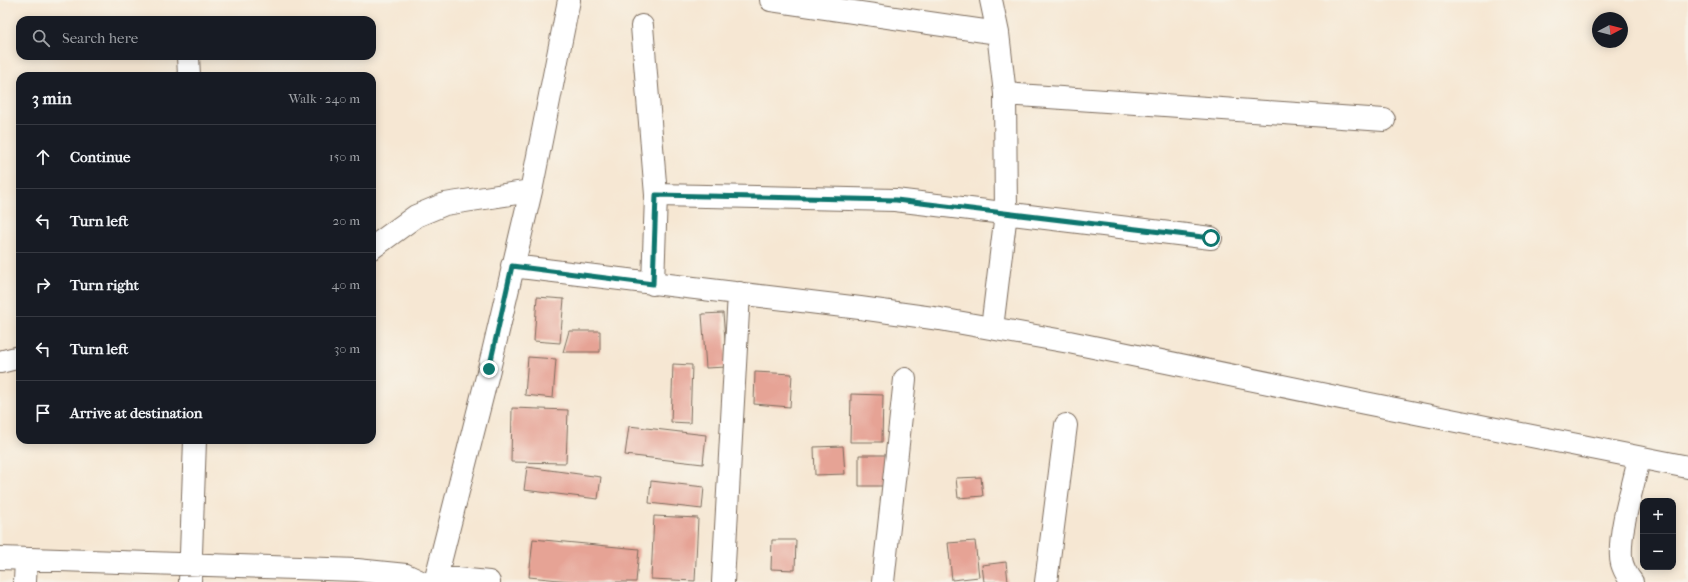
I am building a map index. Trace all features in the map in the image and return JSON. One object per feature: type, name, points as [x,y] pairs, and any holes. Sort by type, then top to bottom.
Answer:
[{"type":"street","points":[[431,580],[489,369],[512,266],[531,191],[569,0]]},
{"type":"street","points":[[771,0],[998,33]]},
{"type":"street","points":[[991,0],[998,33],[1006,94],[1006,213],[992,328]]},
{"type":"street","points":[[642,26],[656,195],[653,284]]},
{"type":"street","points":[[188,60],[189,72]]},
{"type":"street","points":[[1006,94],[1384,120]]},
{"type":"street","points":[[376,245],[416,216],[444,204],[531,191]]},
{"type":"street","points":[[656,195],[896,200],[1211,238]]},
{"type":"street","points":[[512,266],[867,309],[992,328],[1069,342],[1639,459],[1688,467]]},
{"type":"street","points":[[723,582],[739,293]]},
{"type":"street","points":[[0,362],[16,358]]},
{"type":"street","points":[[883,582],[905,380]]},
{"type":"street","points":[[1046,582],[1066,425]]},
{"type":"street","points":[[191,573],[195,444]]},
{"type":"street","points":[[1632,582],[1628,577],[1621,558],[1622,536],[1639,459]]},
{"type":"street","points":[[0,558],[191,573],[385,572],[431,580],[489,582]]},
{"type":"street","points":[[25,582],[26,559]]},
{"type":"building","points":[[537,297],[564,299],[560,343],[534,341]]},
{"type":"building","points":[[723,313],[727,367],[706,368],[702,314]]},
{"type":"building","points":[[569,331],[600,331],[600,352],[563,352]]},
{"type":"building","points":[[528,357],[556,359],[553,398],[525,395]]},
{"type":"building","points":[[673,364],[692,365],[690,423],[671,422]]},
{"type":"building","points":[[755,372],[792,374],[790,407],[754,404]]},
{"type":"building","points":[[851,394],[883,395],[882,442],[850,442]]},
{"type":"building","points":[[512,408],[568,410],[566,463],[511,462]]},
{"type":"building","points":[[629,426],[706,435],[703,464],[625,455]]},
{"type":"building","points":[[843,446],[845,474],[815,475],[814,447]]},
{"type":"building","points":[[859,455],[889,455],[889,486],[859,486]]},
{"type":"building","points":[[527,467],[601,477],[598,499],[524,490]]},
{"type":"building","points":[[981,477],[983,496],[958,498],[956,478]]},
{"type":"building","points":[[651,481],[704,487],[702,509],[649,503]]},
{"type":"building","points":[[654,516],[698,518],[695,581],[651,579]]},
{"type":"building","points":[[533,539],[639,549],[636,582],[579,582],[529,577]]},
{"type":"building","points":[[772,540],[796,540],[795,570],[771,569]]},
{"type":"building","points":[[975,541],[979,577],[952,580],[948,543]]},
{"type":"building","points":[[1006,562],[1008,582],[984,582],[982,565]]},
{"type":"route","points":[[489,369],[512,266],[653,284],[656,232],[656,195],[896,200],[1211,238]]}]
